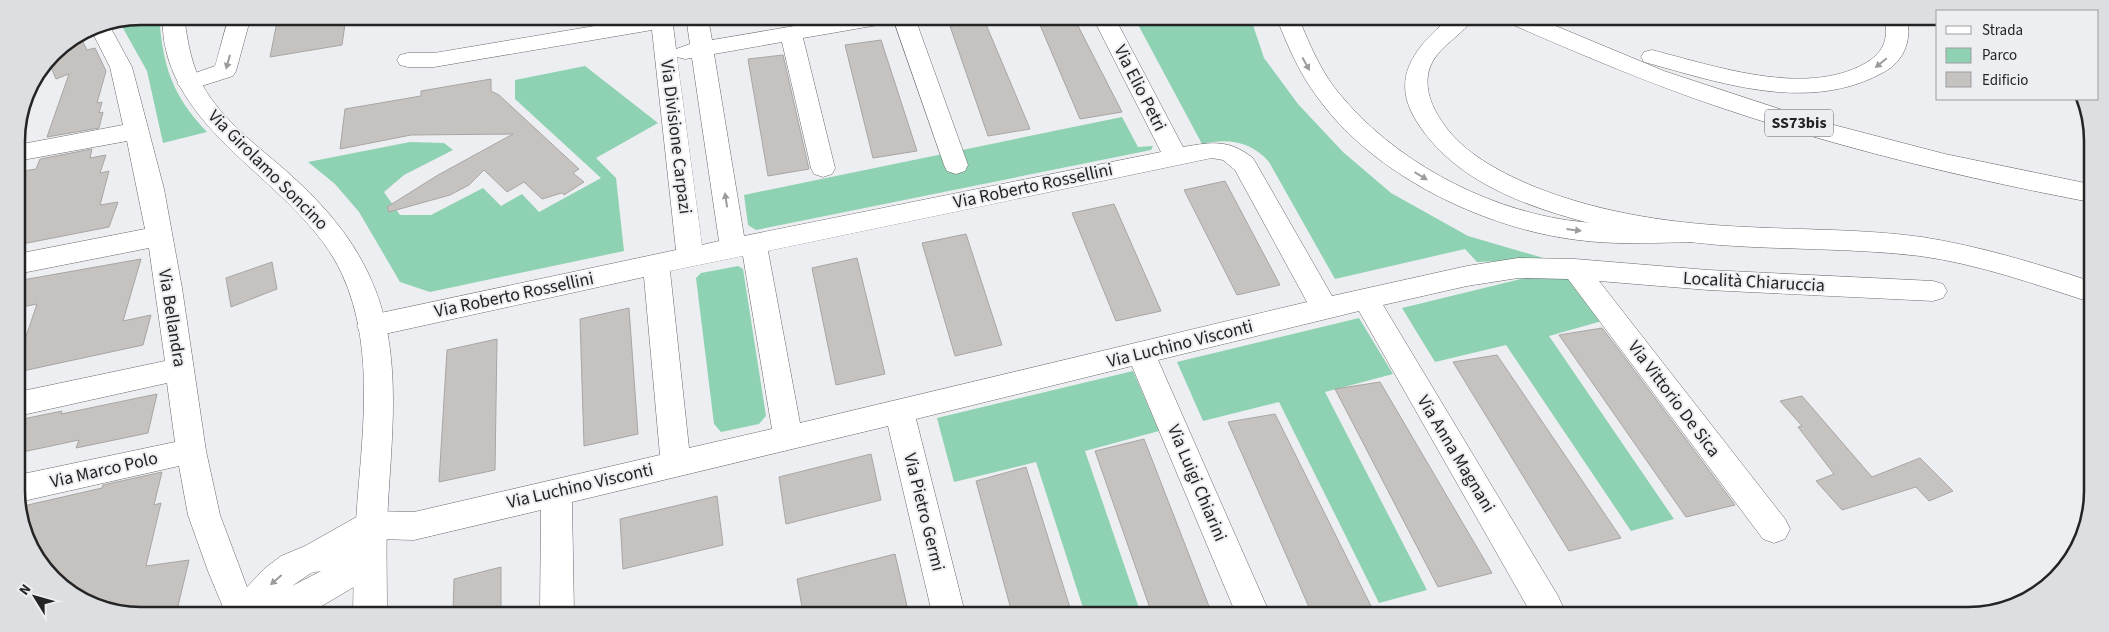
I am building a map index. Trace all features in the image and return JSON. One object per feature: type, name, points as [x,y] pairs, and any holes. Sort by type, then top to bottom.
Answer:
[{"type":"main road","name":"Via Girolamo Soncino","points":[[174,25],[175,42],[189,83],[210,113],[323,223],[342,249],[364,297],[376,360],[377,386],[370,561]]},
{"type":"main road","points":[[189,83],[225,71],[238,25]]},
{"type":"main road","points":[[408,60],[434,60],[633,25]]},
{"type":"main road","name":"Via Divisione Carpazi","points":[[662,25],[690,257]]},
{"type":"main road","name":"Via Divisione Carpazi","points":[[698,25],[743,246]]},
{"type":"main road","points":[[666,55],[837,25]]},
{"type":"main road","points":[[906,25],[956,165]]},
{"type":"main road","name":"Via Elio Petri","points":[[1108,25],[1176,157]]},
{"type":"main road","points":[[1290,25],[1297,46],[1308,68],[1344,114],[1388,154],[1445,189],[1511,215],[1564,229],[1620,234],[1691,233],[1922,247],[1981,258],[2084,290]]},
{"type":"main road","points":[[1456,25],[1423,56],[1416,80],[1418,96],[1424,113],[1438,136],[1450,148],[1491,178],[1546,202],[1591,214],[1691,233]]},
{"type":"main road","name":"SS73bis","points":[[1533,25],[1630,66],[1808,126],[1968,168],[2084,192]]},
{"type":"main road","name":"SS73bis","points":[[1565,25],[1627,51],[1715,82],[1833,118],[1997,160],[2084,176]]},
{"type":"main road","points":[[1627,51],[1763,83],[1789,85],[1824,84],[1853,78],[1884,62],[1898,39],[1897,25]]},
{"type":"main road","name":"Via Bellandra","points":[[102,32],[120,67],[151,189],[169,288],[190,451],[206,526],[240,607]]},
{"type":"main road","points":[[791,33],[823,168]]},
{"type":"main road","points":[[25,152],[135,131]]},
{"type":"main road","name":"Via Roberto Rossellini","points":[[371,326],[656,264],[1212,150],[1230,153],[1244,164],[1325,308]]},
{"type":"main road","points":[[25,262],[159,236]]},
{"type":"main road","points":[[743,246],[788,438]]},
{"type":"main road","points":[[656,264],[676,464]]},
{"type":"main road","name":"Via Luchino Visconti","points":[[371,525],[414,526],[1466,276],[1518,268],[1575,269]]},
{"type":"main road","name":"Località Chiaruccia","points":[[1575,269],[1708,280],[1932,291]]},
{"type":"main road","name":"Via Vittorio De Sica","points":[[1575,269],[1774,530]]},
{"type":"main road","name":"Via Anna Magnani","points":[[1366,300],[1546,607]]},
{"type":"main road","name":"Via Luigi Chiarini","points":[[1141,353],[1250,607]]},
{"type":"main road","points":[[25,402],[180,369]]},
{"type":"main road","name":"Via Pietro Germi","points":[[899,411],[948,607]]},
{"type":"main road","name":"Via Marco Polo","points":[[25,487],[190,451]]},
{"type":"main road","points":[[556,493],[557,607]]},
{"type":"main road","points":[[252,607],[270,584],[285,572],[371,525]]},
{"type":"main road","points":[[313,558],[342,558],[370,561]]},
{"type":"main road","points":[[276,607],[308,596],[370,561]]},
{"type":"main road","points":[[370,561],[370,607]]},
{"type":"green space","points":[[160,25],[163,50],[171,79],[185,105],[207,132],[163,143],[147,71],[122,27]]},
{"type":"green space","points":[[1138,25],[1253,25],[1264,58],[1298,104],[1343,152],[1391,193],[1468,236],[1547,259],[1477,262],[1465,249],[1335,279],[1269,162],[1255,149],[1247,145],[1221,141],[1202,144]]},
{"type":"green space","points":[[585,66],[658,123],[596,158],[616,178],[624,251],[430,292],[400,282],[359,212],[335,184],[308,162],[410,142],[444,143],[453,150],[404,175],[384,192],[400,215],[431,215],[483,188],[501,206],[522,194],[539,212],[601,178],[515,99],[515,80]]},
{"type":"green space","points":[[1122,117],[1138,147],[1153,146],[1151,150],[756,230],[748,225],[744,195]]},
{"type":"green space","points":[[738,266],[743,269],[766,416],[759,424],[721,432],[714,424],[696,278],[701,273]]},
{"type":"green space","points":[[1529,277],[1579,279],[1609,319],[1549,336],[1674,519],[1631,531],[1506,345],[1435,362],[1402,308]]},
{"type":"green space","points":[[1359,318],[1393,374],[1325,392],[1427,590],[1379,603],[1279,402],[1203,421],[1177,362]]},
{"type":"green space","points":[[1133,371],[1159,431],[1085,451],[1139,607],[1083,607],[1036,462],[954,482],[937,418]]},
{"type":"building","points":[[276,25],[345,25],[342,45],[270,57]]},
{"type":"building","points":[[986,25],[1030,129],[988,136],[950,26]]},
{"type":"building","points":[[1040,25],[1078,25],[1122,112],[1080,119]]},
{"type":"building","points":[[881,40],[917,151],[873,158],[845,45]]},
{"type":"building","points":[[83,41],[87,50],[95,48],[106,71],[97,103],[102,102],[99,113],[103,112],[99,128],[47,137],[69,74],[56,79],[52,68],[71,49]]},
{"type":"building","points":[[783,55],[809,169],[768,176],[748,59]]},
{"type":"building","points":[[491,79],[491,91],[499,95],[579,169],[573,173],[584,182],[564,195],[562,193],[542,199],[524,182],[507,192],[484,170],[469,185],[450,195],[389,212],[387,207],[438,175],[513,134],[411,135],[340,149],[345,109],[421,96],[421,91]]},
{"type":"building","points":[[92,149],[90,158],[106,155],[100,173],[109,171],[100,205],[118,202],[109,227],[25,243],[25,171],[36,169],[40,159]]},
{"type":"building","points":[[1225,181],[1280,285],[1237,295],[1184,190]]},
{"type":"building","points":[[1114,204],[1161,311],[1116,321],[1072,213]]},
{"type":"building","points":[[966,234],[1002,345],[955,356],[922,243]]},
{"type":"building","points":[[857,258],[885,374],[836,385],[812,268]]},
{"type":"building","points":[[141,259],[123,321],[151,315],[143,345],[25,370],[25,339],[37,304],[25,306],[25,280]]},
{"type":"building","points":[[272,262],[277,289],[231,307],[226,278]]},
{"type":"building","points":[[629,308],[638,434],[584,446],[580,319]]},
{"type":"building","points":[[1602,328],[1735,505],[1686,517],[1559,335]]},
{"type":"building","points":[[497,339],[495,470],[439,482],[447,350]]},
{"type":"building","points":[[1497,355],[1621,538],[1569,551],[1453,362]]},
{"type":"building","points":[[1380,382],[1492,573],[1438,587],[1335,389]]},
{"type":"building","points":[[157,394],[148,433],[76,448],[79,440],[25,452],[25,419],[62,411],[61,414]]},
{"type":"building","points":[[1802,396],[1872,477],[1920,458],[1953,491],[1929,501],[1916,487],[1842,510],[1816,481],[1834,474],[1798,427],[1802,426],[1780,401]]},
{"type":"building","points":[[1275,414],[1372,607],[1309,607],[1228,422]]},
{"type":"building","points":[[1144,439],[1209,607],[1150,607],[1095,451]]},
{"type":"building","points":[[871,454],[881,500],[786,524],[779,477]]},
{"type":"building","points":[[1026,467],[1070,607],[1010,607],[976,481]]},
{"type":"building","points":[[162,472],[154,505],[161,503],[146,566],[189,560],[178,606],[126,606],[97,598],[71,583],[54,567],[45,555],[31,528],[26,505],[102,488],[103,485]]},
{"type":"building","points":[[717,496],[723,545],[623,569],[620,519]]},
{"type":"building","points":[[895,554],[907,606],[802,607],[797,579]]},
{"type":"building","points":[[501,567],[501,607],[453,607],[454,579]]}]
